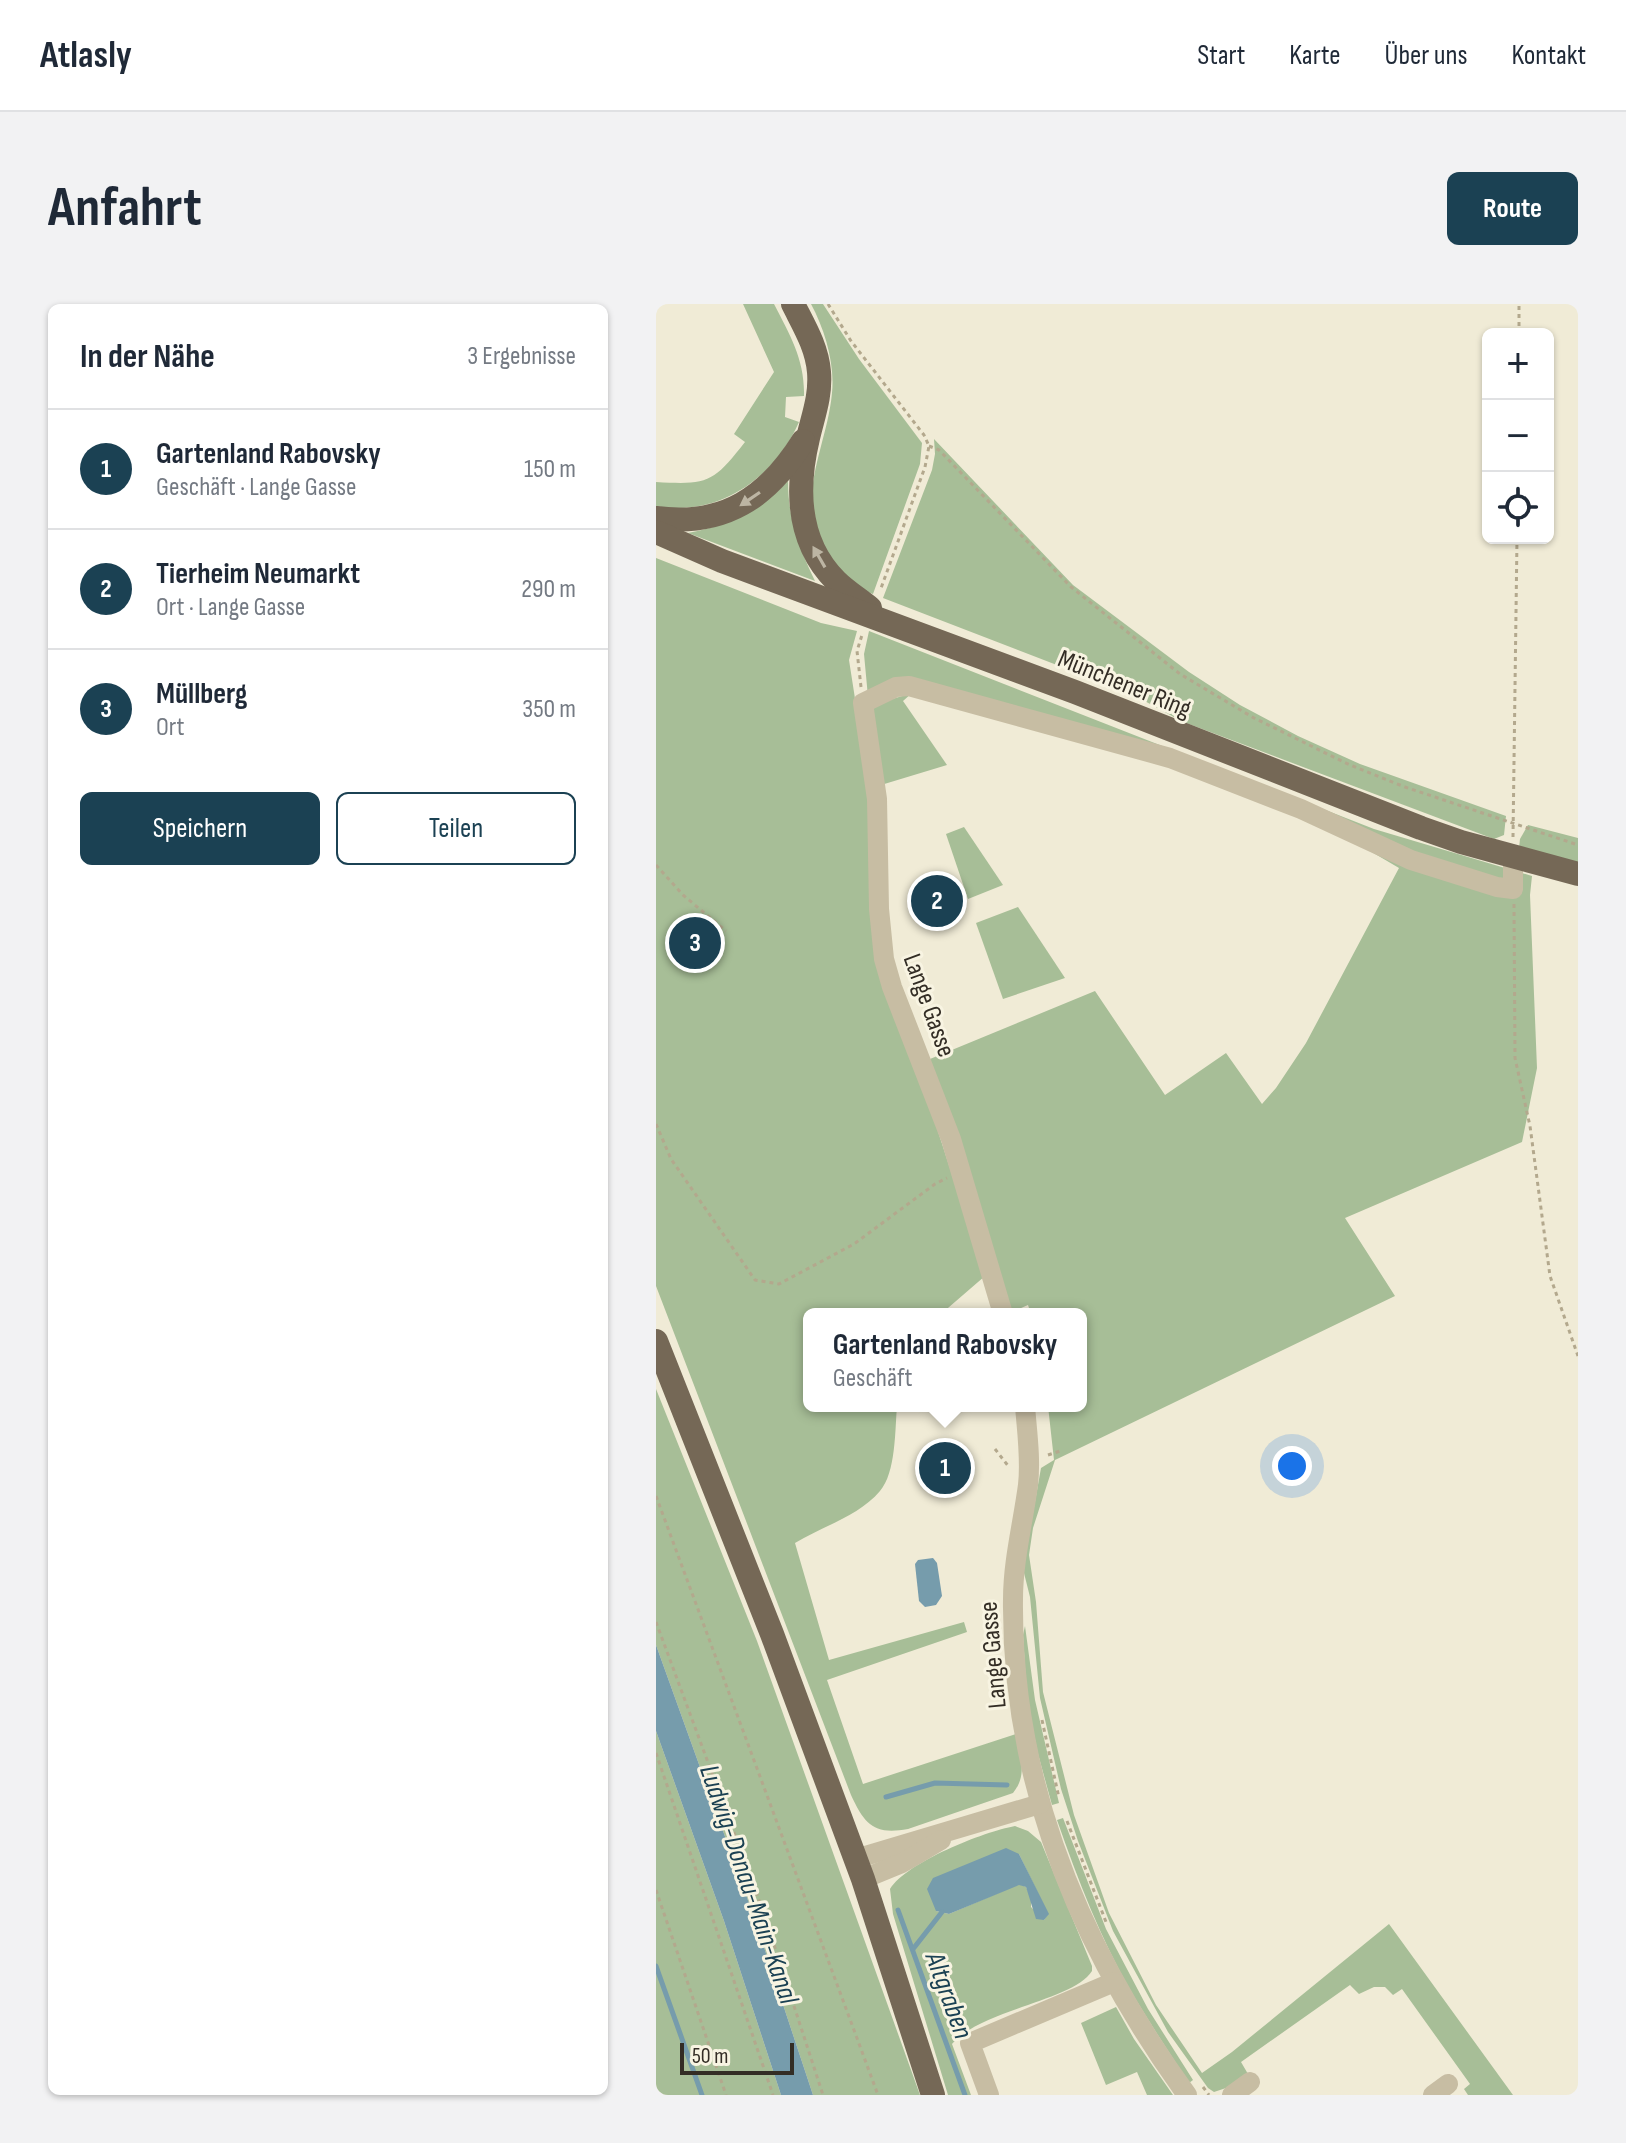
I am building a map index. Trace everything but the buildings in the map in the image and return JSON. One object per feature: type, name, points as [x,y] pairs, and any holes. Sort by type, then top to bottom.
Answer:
[{"type":"main road","points":[[793,304],[813,344],[819,372],[818,402],[809,430],[800,493],[803,518],[810,540],[837,583],[891,623]]},
{"type":"main road","points":[[656,518],[703,518],[738,507],[778,477],[809,430]]},
{"type":"main road","name":"Münchener Ring","points":[[656,532],[722,561],[1075,692],[1421,828],[1578,874]]},
{"type":"main road","points":[[656,542],[722,561]]},
{"type":"main road","points":[[656,1341],[772,1634],[859,1869],[933,2095]]},
{"type":"street","points":[[863,703],[896,687],[909,686],[1170,758],[1301,809],[1411,860],[1497,887],[1513,889],[1513,857]]},
{"type":"street","name":"Lange Gasse","points":[[863,703],[877,799],[884,959],[892,987],[938,1102],[1001,1308]]},
{"type":"street","name":"Lange Gasse","points":[[1026,1412],[1028,1483],[1013,1577],[1013,1627],[1019,1693],[1040,1804],[1050,1839],[1076,1903],[1114,1982],[1151,2044],[1187,2095]]},
{"type":"street","points":[[859,1869],[918,1854],[965,1825],[1040,1804]]},
{"type":"street","points":[[989,2095],[970,2043],[1114,1982]]},
{"type":"street","points":[[1232,2095],[1250,2082]]},
{"type":"path","points":[[828,304],[851,341],[924,435],[929,446],[925,467],[878,597]]},
{"type":"path","points":[[1519,304],[1519,328]]},
{"type":"path","points":[[929,446],[939,450],[1071,587],[1180,674],[1254,718],[1350,765],[1578,845]]},
{"type":"path","points":[[1513,857],[1517,544]]},
{"type":"path","points":[[863,703],[857,651],[864,631]]},
{"type":"path","points":[[656,865],[683,895],[726,931]]},
{"type":"path","points":[[1513,889],[1515,1058],[1530,1126],[1550,1276],[1578,1356]]},
{"type":"path","points":[[656,1124],[671,1159],[755,1280],[779,1284],[854,1244],[935,1184],[961,1171]]},
{"type":"path","points":[[995,1449],[1009,1467]]},
{"type":"path","points":[[656,1496],[878,2095]]},
{"type":"path","points":[[656,1622],[763,1911],[823,2095]]},
{"type":"path","points":[[1041,1715],[1062,1808],[1108,1927]]},
{"type":"path","points":[[656,1753],[773,2095]]},
{"type":"path","points":[[656,1890],[726,2095]]},
{"type":"green space","points":[[743,304],[774,304],[791,337],[802,371],[804,396],[786,397],[785,417],[799,422],[775,460],[742,489],[702,506],[656,506],[656,482],[687,483],[708,478],[725,466],[745,442],[734,434],[774,372]]},
{"type":"green space","points":[[811,304],[823,304],[859,359],[922,443],[920,464],[873,594],[851,581],[840,570],[813,521],[812,488],[833,382],[828,347]]},
{"type":"green space","points":[[934,439],[1073,585],[1189,672],[1240,705],[1298,736],[1360,764],[1506,816],[1504,835],[1494,839],[1181,721],[1132,694],[883,598],[932,470]]},
{"type":"green space","points":[[788,481],[796,532],[815,581],[688,533],[717,526],[754,509]]},
{"type":"green space","points":[[656,558],[821,623],[857,631],[849,660],[870,795],[871,873],[932,1113],[985,1276],[948,1308],[803,1308],[803,1412],[897,1412],[892,1462],[880,1491],[851,1514],[795,1543],[829,1660],[964,1622],[967,1632],[827,1680],[863,1784],[1016,1734],[1022,1772],[1013,1793],[908,1829],[879,1829],[861,1814],[851,1795],[656,1286]]},
{"type":"green space","points":[[869,631],[1374,829],[1532,876],[1530,895],[1537,1068],[1522,1142],[1345,1218],[1395,1296],[1055,1460],[1033,1528],[1029,1555],[1043,1692],[1074,1815],[1109,1913],[1156,2005],[1202,2073],[1389,1924],[1513,2095],[1468,2095],[1464,2089],[1470,2084],[1402,1989],[1393,1995],[1385,1987],[1374,1987],[1359,1994],[1350,1985],[1241,2062],[1248,2074],[1214,2092],[1168,2032],[1113,1931],[1061,1789],[1040,1698],[1030,1597],[1023,1569],[1041,1468],[1054,1460],[1049,1412],[1087,1412],[1087,1308],[1029,1308],[1028,1305],[1008,1308],[930,1059],[1095,991],[1165,1095],[1226,1053],[1262,1104],[1306,1043],[1399,868],[1365,848],[1370,836],[935,688],[868,697],[864,654]]},
{"type":"green space","points":[[912,693],[903,701],[947,765],[881,785],[872,711],[876,704]]},
{"type":"green space","points":[[1528,825],[1578,838],[1578,863],[1519,848]]},
{"type":"green space","points":[[964,827],[1003,885],[968,899],[946,834]]},
{"type":"green space","points":[[1018,907],[1065,978],[1003,999],[976,923]]},
{"type":"green space","points":[[656,1389],[757,1641],[920,2095],[813,2095],[754,1917],[656,1645]]},
{"type":"green space","points":[[1025,1626],[1035,1700],[1059,1803],[1052,1805],[1027,1700]]},
{"type":"green space","points":[[656,1731],[724,1921],[781,2095],[656,2095]]},
{"type":"green space","points":[[1063,1818],[1106,1929],[1148,2009],[1193,2080],[1189,2083],[1133,1995],[1100,1931],[1057,1820]]},
{"type":"green space","points":[[1015,1826],[1028,1831],[1041,1842],[1092,1971],[1066,1990],[984,2022],[952,2044],[971,2095],[948,2095],[893,1914],[890,1889],[912,1869],[929,1859]],"holes":[[[1019,1854],[1048,1914],[1044,1920],[1031,1907],[1026,1887],[1019,1884],[949,1914],[936,1911]]]},
{"type":"green space","points":[[1116,2007],[1173,2095],[1147,2095],[1137,2072],[1106,2085],[1081,2023]]},
{"type":"water","points":[[933,1558],[937,1563],[942,1596],[936,1605],[925,1607],[919,1601],[915,1564],[918,1560]]},
{"type":"water","points":[[656,1645],[754,1917],[813,2095],[781,2095],[724,1921],[656,1731]]},
{"type":"water","points":[[1006,1848],[1019,1854],[1049,1914],[1044,1920],[1036,1919],[1026,1887],[1019,1885],[949,1914],[936,1911],[927,1889],[933,1878]]},
{"type":"waterway","points":[[886,1797],[935,1783],[1007,1785]]},
{"type":"waterway","name":"Altgraben","points":[[898,1910],[965,2095]]},
{"type":"waterway","points":[[913,1949],[942,1912]]},
{"type":"waterway","points":[[656,1966],[702,2095]]},
{"type":"place","name":"Tierheim Neumarkt","points":[[937,901]]},
{"type":"place","name":"Müllberg","points":[[695,943]]},
{"type":"place","name":"Gartenland Rabovsky","points":[[945,1468]]},
{"type":"water label","name":"Ludwig-Donau-Main-Kanal","points":[[750,1884]]}]
